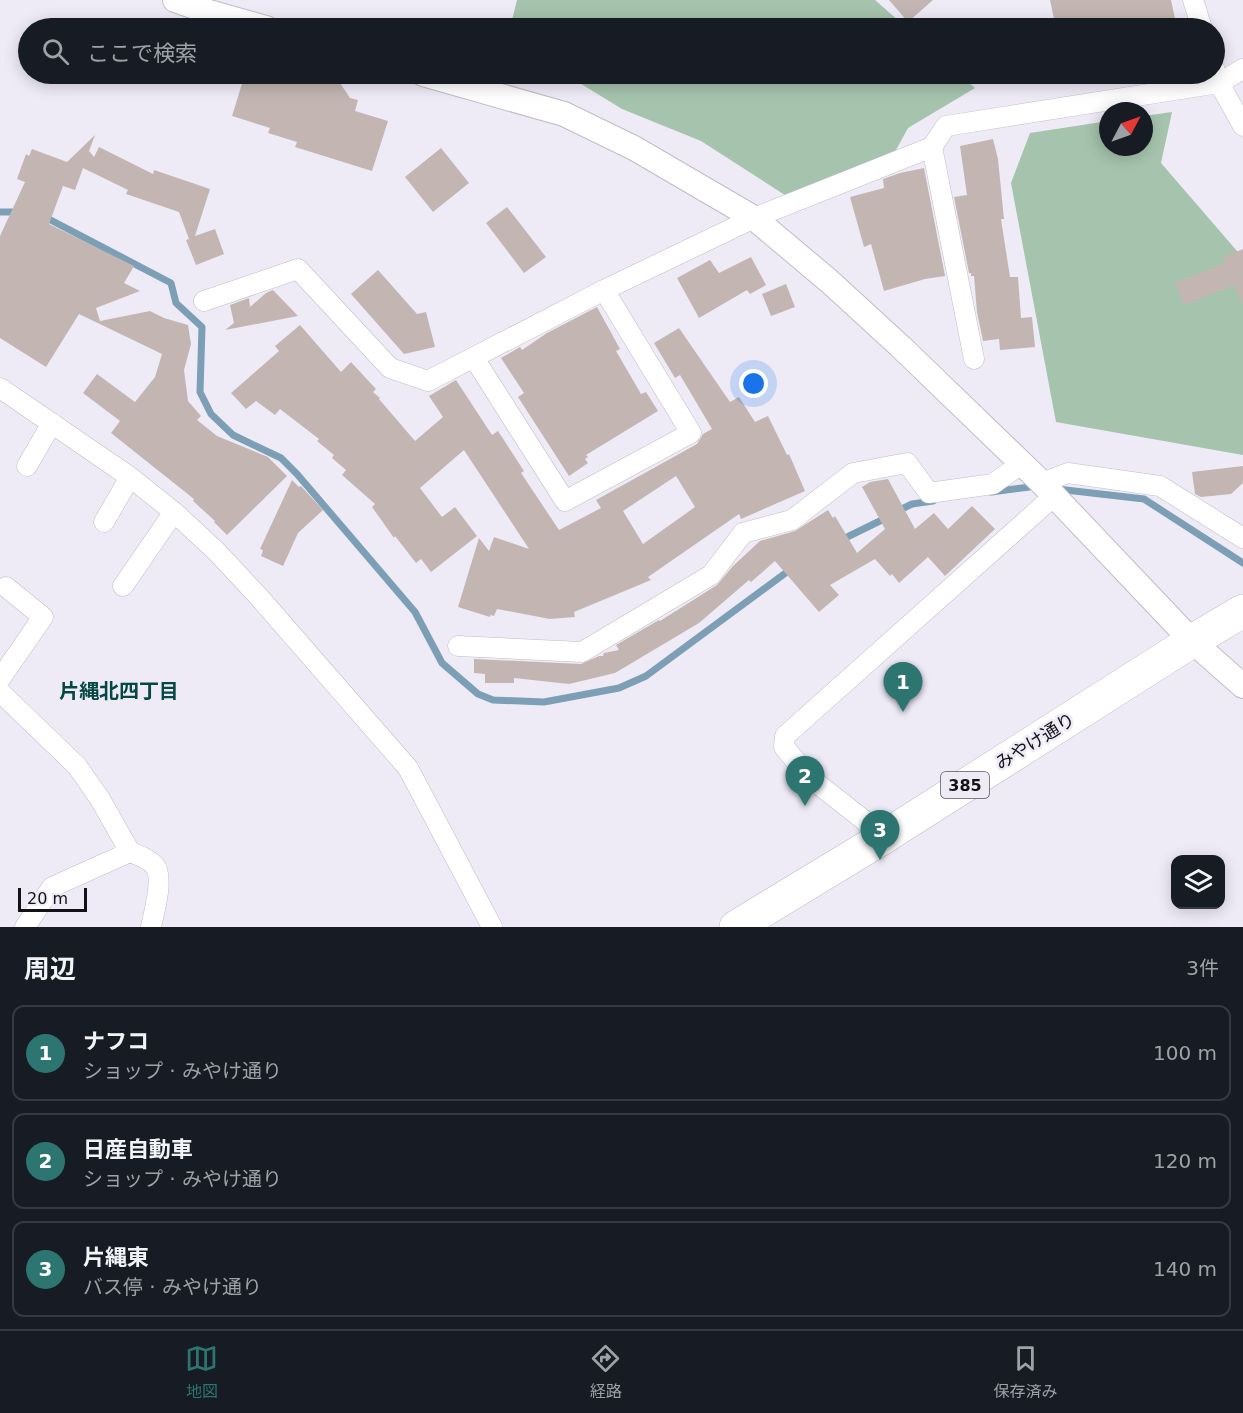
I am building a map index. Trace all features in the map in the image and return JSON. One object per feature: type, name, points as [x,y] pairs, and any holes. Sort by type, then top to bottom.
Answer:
[{"type":"highway","name":"みやけ通り","points":[[736,927],[1243,611]]},
{"type":"street","points":[[175,0],[230,18]]},
{"type":"street","points":[[1193,0],[1199,18]]},
{"type":"street","points":[[1225,74],[1243,69]]},
{"type":"street","points":[[458,84],[564,114],[634,148],[754,218],[829,281],[901,347],[1048,490],[1192,641],[1243,686]]},
{"type":"street","points":[[204,302],[298,268],[390,368],[428,381],[604,290],[754,218],[932,147],[946,126],[1174,84]]},
{"type":"street","points":[[1221,84],[1243,126]]},
{"type":"street","points":[[932,147],[974,359]]},
{"type":"street","points":[[474,357],[565,501],[691,433],[604,290]]},
{"type":"street","points":[[0,388],[130,477],[174,512],[217,552],[259,597],[408,768],[492,927]]},
{"type":"street","points":[[27,466],[52,423]]},
{"type":"street","points":[[458,646],[582,652],[711,575],[743,533],[792,520],[854,473],[907,463],[929,493],[993,484],[1021,464]]},
{"type":"street","points":[[880,839],[856,813],[809,777],[784,747],[785,736],[1068,473],[1160,486],[1243,538]]},
{"type":"street","points":[[104,522],[130,477]]},
{"type":"street","points":[[123,586],[174,512]]},
{"type":"street","points":[[0,678],[43,617],[6,587]]},
{"type":"street","points":[[0,692],[77,766],[100,799],[130,852],[141,856],[155,866],[159,879],[151,927]]},
{"type":"street","points":[[25,927],[52,887],[130,852]]},
{"type":"green space","points":[[517,0],[875,0],[896,18],[512,18]]},
{"type":"green space","points":[[581,84],[970,84],[975,88],[908,128],[896,150],[788,197],[701,141],[622,109]]},
{"type":"green space","points":[[1172,112],[1161,163],[1237,251],[1234,278],[1243,276],[1243,455],[1056,422],[1011,183],[1030,133],[1099,122],[1099,156],[1153,156],[1153,115]]},
{"type":"building","points":[[889,0],[933,0],[913,18],[905,18]]},
{"type":"building","points":[[1050,0],[1171,0],[1175,18],[1054,18]]},
{"type":"building","points":[[242,84],[341,84],[350,98],[358,100],[355,111],[388,121],[372,171],[295,147],[297,142],[268,133],[270,128],[232,116]]},
{"type":"building","points":[[95,135],[89,151],[94,157],[99,147],[153,174],[154,170],[210,189],[195,236],[215,229],[224,254],[196,265],[186,240],[189,239],[179,212],[126,194],[128,190],[83,168],[75,190],[63,186],[49,224],[134,266],[124,283],[140,291],[96,308],[100,321],[150,311],[188,325],[191,344],[184,370],[188,401],[201,416],[197,420],[217,436],[268,457],[287,476],[227,535],[193,501],[194,499],[111,433],[120,421],[83,393],[97,374],[135,402],[155,377],[162,354],[79,314],[46,367],[0,338],[0,236],[25,182],[17,179],[26,154],[29,156],[32,149],[67,162]]},
{"type":"building","points":[[993,139],[998,159],[1004,219],[1001,219],[1010,277],[1018,277],[1021,318],[1032,317],[1035,347],[1000,350],[999,339],[983,341],[977,312],[974,276],[969,273],[954,197],[967,195],[960,146]]},
{"type":"building","points":[[441,148],[469,183],[433,212],[405,177]]},
{"type":"building","points":[[924,168],[945,276],[925,279],[884,291],[871,244],[864,247],[850,197],[884,188],[883,179]]},
{"type":"building","points":[[507,207],[546,257],[524,273],[486,223]]},
{"type":"building","points":[[1243,249],[1243,305],[1234,285],[1184,305],[1175,283],[1225,263],[1223,257]]},
{"type":"building","points":[[751,257],[766,285],[750,294],[747,290],[699,318],[677,278],[710,260],[719,273]]},
{"type":"building","points":[[378,270],[417,314],[426,312],[435,347],[404,354],[351,294]]},
{"type":"building","points":[[786,284],[795,307],[771,316],[762,294]]},
{"type":"building","points":[[273,290],[298,316],[225,330],[234,323],[230,305],[249,298],[250,307]]},
{"type":"building","points":[[597,307],[620,349],[616,351],[641,394],[646,392],[658,411],[586,455],[588,457],[585,459],[588,463],[569,476],[518,397],[524,393],[501,358],[520,347],[522,350],[547,333]]},
{"type":"building","points":[[300,325],[341,372],[351,362],[376,389],[373,392],[415,441],[443,417],[429,396],[456,380],[492,435],[498,431],[524,471],[521,473],[559,530],[601,508],[596,500],[697,444],[703,434],[712,429],[680,375],[675,378],[654,343],[679,328],[730,402],[739,397],[755,422],[768,416],[787,455],[789,454],[805,491],[741,519],[739,514],[648,577],[651,580],[574,612],[575,617],[550,619],[497,609],[494,616],[490,615],[490,617],[458,607],[479,538],[489,551],[494,537],[529,549],[464,450],[420,488],[442,517],[455,507],[477,536],[431,572],[421,559],[416,563],[395,536],[394,538],[372,507],[375,504],[342,475],[346,470],[332,458],[334,455],[317,441],[319,439],[280,409],[275,415],[256,401],[246,409],[231,393],[279,351],[275,346]],"holes":[[[676,476],[695,507],[643,544],[623,511]]]},
{"type":"building","points":[[1243,466],[1243,483],[1231,494],[1201,497],[1195,494],[1192,472]]},
{"type":"building","points":[[888,479],[915,529],[934,513],[948,529],[972,506],[995,529],[945,576],[928,557],[899,583],[875,559],[830,585],[839,595],[819,612],[775,561],[699,623],[615,673],[569,684],[514,678],[514,683],[485,683],[485,674],[474,673],[474,659],[581,664],[603,656],[604,653],[619,650],[616,645],[660,621],[717,585],[733,566],[760,541],[795,531],[828,510],[833,518],[835,516],[857,553],[885,529],[862,487],[870,482]]},
{"type":"building","points":[[292,480],[299,487],[301,486],[323,510],[298,533],[283,566],[261,556],[263,550],[260,549]]},
{"type":"waterway","points":[[0,212],[18,212]]},
{"type":"waterway","points":[[43,216],[171,283],[176,303],[202,327],[200,392],[211,414],[233,435],[281,458],[297,474],[415,612],[442,663],[478,694],[493,700],[544,702],[619,688],[646,676],[791,569]]},
{"type":"waterway","points":[[991,492],[1037,486]]},
{"type":"waterway","points":[[1057,489],[1144,499],[1243,563]]},
{"type":"waterway","points":[[898,511],[912,504],[933,501]]},
{"type":"waterway","points":[[839,541],[888,517]]},
{"type":"place","name":"ナフコ","points":[[903,712]]},
{"type":"place","name":"日産自動車","points":[[805,806]]},
{"type":"place","name":"片縄東","points":[[880,860]]},
{"type":"district","name":"片縄北四丁目","points":[[119,691]]}]
